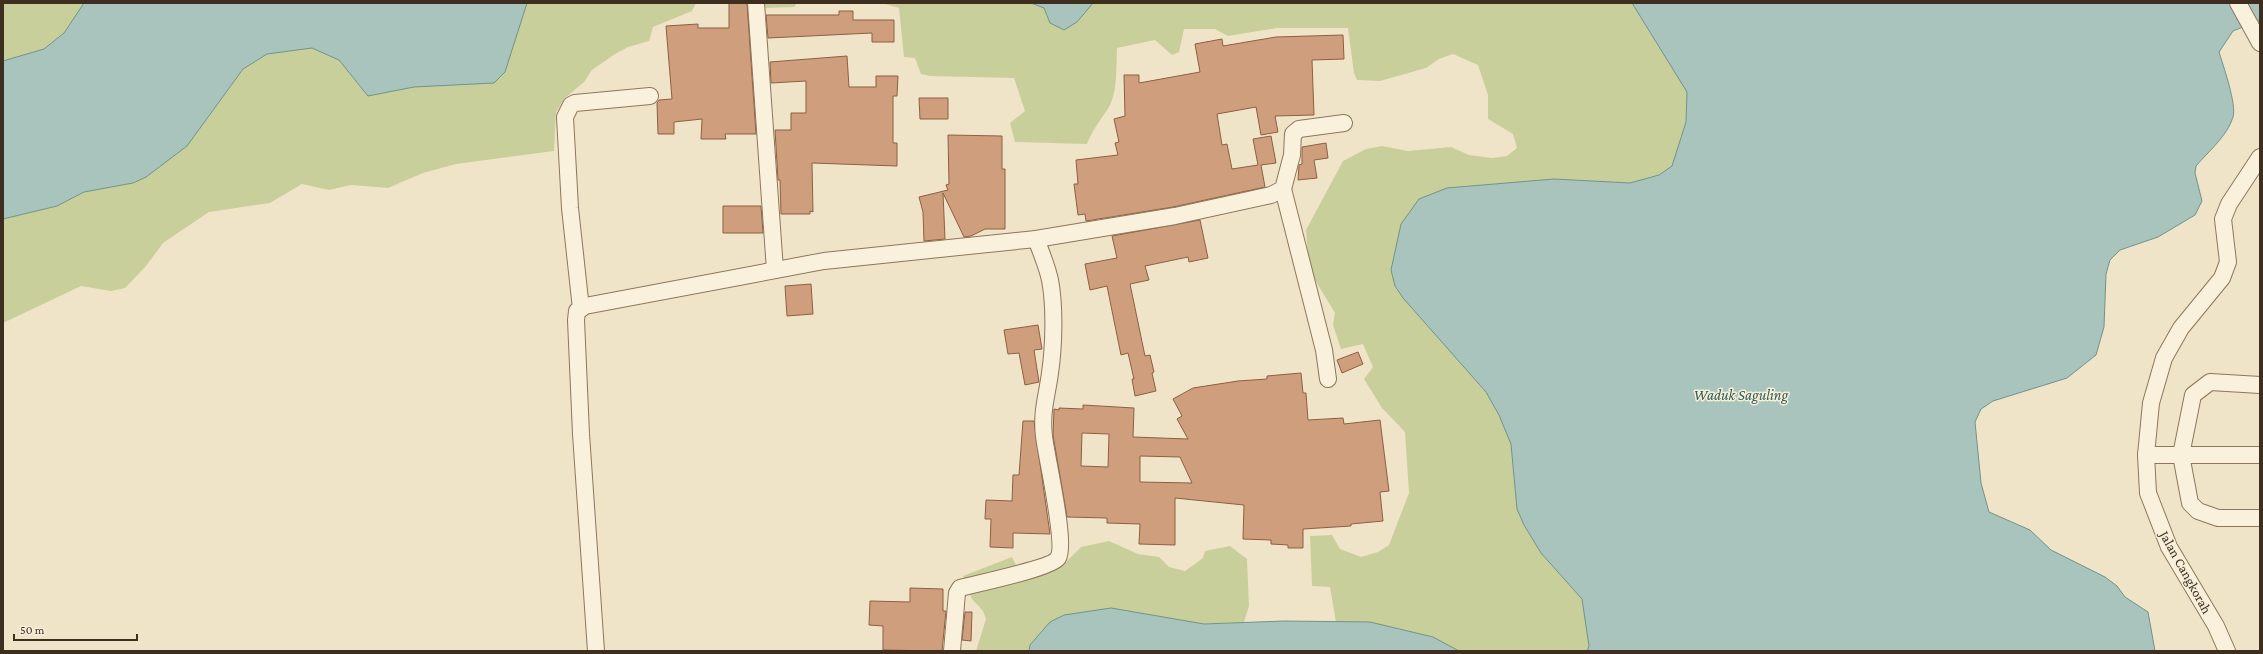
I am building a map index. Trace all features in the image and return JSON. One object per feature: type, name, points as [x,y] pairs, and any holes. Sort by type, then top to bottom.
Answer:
[{"type":"street","points":[[756,3],[775,270]]},
{"type":"street","points":[[2238,3],[2260,43]]},
{"type":"street","points":[[581,309],[570,208],[565,117],[571,105],[575,103],[650,96]]},
{"type":"street","points":[[1328,379],[1324,350],[1283,188],[1292,155],[1293,134],[1299,128],[1344,122]]},
{"type":"street","name":"Jalan Cangkorah","points":[[2227,651],[2216,626],[2169,547],[2148,493],[2146,455],[2151,404],[2164,358],[2181,328],[2222,278],[2228,262],[2223,219],[2229,204],[2260,157]]},
{"type":"street","points":[[596,651],[581,434],[576,320],[577,311],[585,306],[824,261],[1036,239],[1175,216],[1271,195],[1283,188]]},
{"type":"street","points":[[952,651],[957,593],[960,588],[1006,577],[1054,562],[1059,554],[1059,533],[1043,435],[1042,412],[1050,373],[1052,305],[1050,280],[1036,239]]},
{"type":"street","points":[[2260,385],[2210,382],[2193,395],[2181,455],[2190,503],[2198,511],[2218,518],[2260,518]]},
{"type":"street","points":[[2146,455],[2260,455]]},
{"type":"green space","points":[[3,3],[84,3],[64,33],[44,49],[3,61]]},
{"type":"green space","points":[[527,3],[696,3],[692,11],[653,27],[649,41],[628,47],[592,70],[584,82],[564,99],[556,112],[554,151],[456,164],[423,173],[388,188],[351,185],[329,190],[302,184],[270,203],[209,212],[163,243],[146,266],[125,288],[111,291],[81,286],[3,323],[3,219],[57,206],[84,192],[133,183],[146,177],[187,146],[243,69],[267,54],[312,48],[339,60],[368,96],[414,87],[524,8]]},
{"type":"green space","points":[[761,3],[797,3],[794,7],[762,8]]},
{"type":"green space","points":[[882,3],[1031,3],[1044,8],[1050,23],[1077,22],[1093,3],[1632,3],[1687,92],[1686,122],[1672,166],[1659,175],[1630,183],[1554,179],[1447,188],[1419,199],[1395,286],[1403,298],[1486,392],[1499,415],[1511,444],[1517,509],[1524,525],[1541,553],[1582,599],[1589,646],[1587,651],[1459,651],[1433,637],[1370,622],[1336,622],[1330,587],[1312,586],[1310,536],[1332,535],[1340,549],[1361,557],[1378,552],[1389,545],[1409,493],[1405,432],[1382,408],[1364,379],[1373,367],[1363,344],[1341,349],[1333,325],[1335,313],[1309,270],[1306,230],[1343,161],[1366,149],[1382,146],[1408,151],[1451,147],[1469,155],[1492,158],[1507,156],[1517,148],[1513,134],[1488,119],[1488,95],[1478,65],[1453,54],[1439,59],[1426,68],[1380,81],[1357,80],[1354,73],[1348,28],[1277,28],[1228,36],[1215,29],[1184,29],[1179,52],[1172,55],[1155,40],[1117,48],[1116,78],[1112,101],[1091,134],[1087,144],[1015,142],[1010,123],[1025,111],[1014,78],[930,76],[921,74],[915,58],[904,57],[899,8]]},
{"type":"green space","points":[[1109,541],[1138,554],[1159,557],[1169,567],[1185,571],[1203,558],[1205,551],[1230,546],[1247,559],[1249,606],[1244,622],[1204,624],[1111,608],[1064,615],[1050,622],[1030,645],[1029,651],[976,651],[986,619],[983,611],[972,599],[963,576],[1012,557],[1016,565],[1066,562],[1081,547]]},
{"type":"water","points":[[84,3],[527,3],[505,72],[494,83],[414,87],[368,96],[339,60],[312,48],[267,54],[243,69],[187,146],[146,177],[133,183],[84,192],[57,206],[3,219],[3,61],[44,49],[64,33]]},
{"type":"water","points":[[1031,3],[1093,3],[1077,22],[1064,30],[1050,23],[1044,8]]},
{"type":"water","name":"Waduk Saguling","points":[[1632,3],[2260,3],[2260,20],[2233,31],[2219,52],[2234,111],[2227,130],[2196,166],[2195,173],[2202,201],[2195,215],[2158,237],[2120,250],[2110,260],[2106,274],[2104,327],[2096,355],[2067,378],[1993,401],[1981,409],[1975,422],[1981,483],[1989,512],[2030,530],[2051,550],[2105,577],[2117,586],[2125,597],[2148,612],[2155,651],[1587,651],[1589,646],[1582,599],[1541,553],[1524,525],[1517,509],[1511,444],[1499,415],[1486,392],[1403,298],[1395,286],[1391,270],[1401,224],[1419,199],[1447,188],[1554,179],[1630,183],[1659,175],[1672,166],[1686,122],[1687,92]]},
{"type":"water","points":[[1111,608],[1204,624],[1284,621],[1370,622],[1433,637],[1459,651],[1029,651],[1030,645],[1050,622],[1064,615]]},
{"type":"building","points":[[729,3],[747,3],[756,134],[725,134],[726,139],[701,139],[702,119],[674,122],[674,134],[658,134],[657,103],[659,100],[672,99],[666,26],[698,24],[698,28],[729,28]]},
{"type":"building","points":[[839,11],[853,11],[853,20],[894,20],[894,42],[872,42],[872,33],[768,38],[766,15],[839,15]]},
{"type":"building","points":[[1343,35],[1344,59],[1312,60],[1314,115],[1275,116],[1278,132],[1261,135],[1256,107],[1217,114],[1222,145],[1227,144],[1232,169],[1258,165],[1253,139],[1271,136],[1276,163],[1261,165],[1265,187],[1173,207],[1086,221],[1085,214],[1078,215],[1074,184],[1078,184],[1076,160],[1118,155],[1115,143],[1119,142],[1114,119],[1125,116],[1124,75],[1139,75],[1139,83],[1200,72],[1195,44],[1222,39],[1223,46],[1276,37]]},
{"type":"building","points":[[847,56],[849,87],[876,87],[876,76],[898,76],[897,96],[893,96],[893,143],[897,143],[897,166],[812,163],[813,212],[810,211],[810,214],[781,214],[780,180],[778,180],[775,130],[791,130],[791,113],[806,113],[806,81],[771,83],[770,62]]},
{"type":"building","points":[[919,98],[948,98],[948,119],[920,119]]},
{"type":"building","points":[[948,135],[1002,136],[1002,169],[1005,169],[1005,229],[985,229],[971,236],[964,237],[943,193],[945,239],[924,241],[923,212],[919,197],[948,190],[946,185],[949,184]]},
{"type":"building","points":[[1326,143],[1328,158],[1314,160],[1317,178],[1298,180],[1299,165],[1302,164],[1302,147]]},
{"type":"building","points":[[723,206],[761,206],[763,233],[723,233]]},
{"type":"building","points":[[1200,220],[1208,258],[1189,262],[1188,257],[1145,266],[1149,280],[1130,284],[1145,356],[1150,355],[1156,391],[1135,396],[1132,379],[1134,379],[1128,353],[1121,355],[1107,286],[1090,290],[1085,264],[1117,258],[1112,236]]},
{"type":"building","points":[[811,284],[813,314],[787,316],[785,286]]},
{"type":"building","points":[[1038,325],[1042,349],[1034,350],[1039,382],[1025,385],[1019,353],[1008,354],[1004,330]]},
{"type":"building","points":[[1358,352],[1363,364],[1342,373],[1337,360]]},
{"type":"building","points":[[1301,373],[1303,393],[1306,393],[1308,420],[1343,418],[1344,424],[1380,420],[1389,491],[1380,492],[1383,521],[1351,524],[1351,526],[1303,529],[1303,548],[1288,548],[1288,545],[1271,544],[1271,540],[1243,539],[1244,505],[1175,498],[1175,545],[1139,544],[1140,524],[1107,523],[1107,518],[1067,517],[1053,435],[1054,409],[1083,409],[1083,405],[1134,408],[1133,437],[1188,439],[1177,419],[1182,416],[1173,399],[1193,388],[1238,381],[1267,379],[1267,376]],"holes":[[[1082,433],[1109,434],[1108,467],[1081,466]],[[1140,456],[1180,457],[1192,483],[1140,482]]]},
{"type":"building","points":[[1023,421],[1034,421],[1050,534],[1013,533],[1013,548],[990,547],[991,519],[985,519],[986,500],[1012,501],[1013,475],[1019,475]]},
{"type":"building","points":[[910,588],[943,589],[943,611],[946,611],[942,651],[883,650],[883,626],[869,625],[870,601],[910,602]]},
{"type":"building","points":[[965,612],[972,612],[971,641],[962,640]]}]
